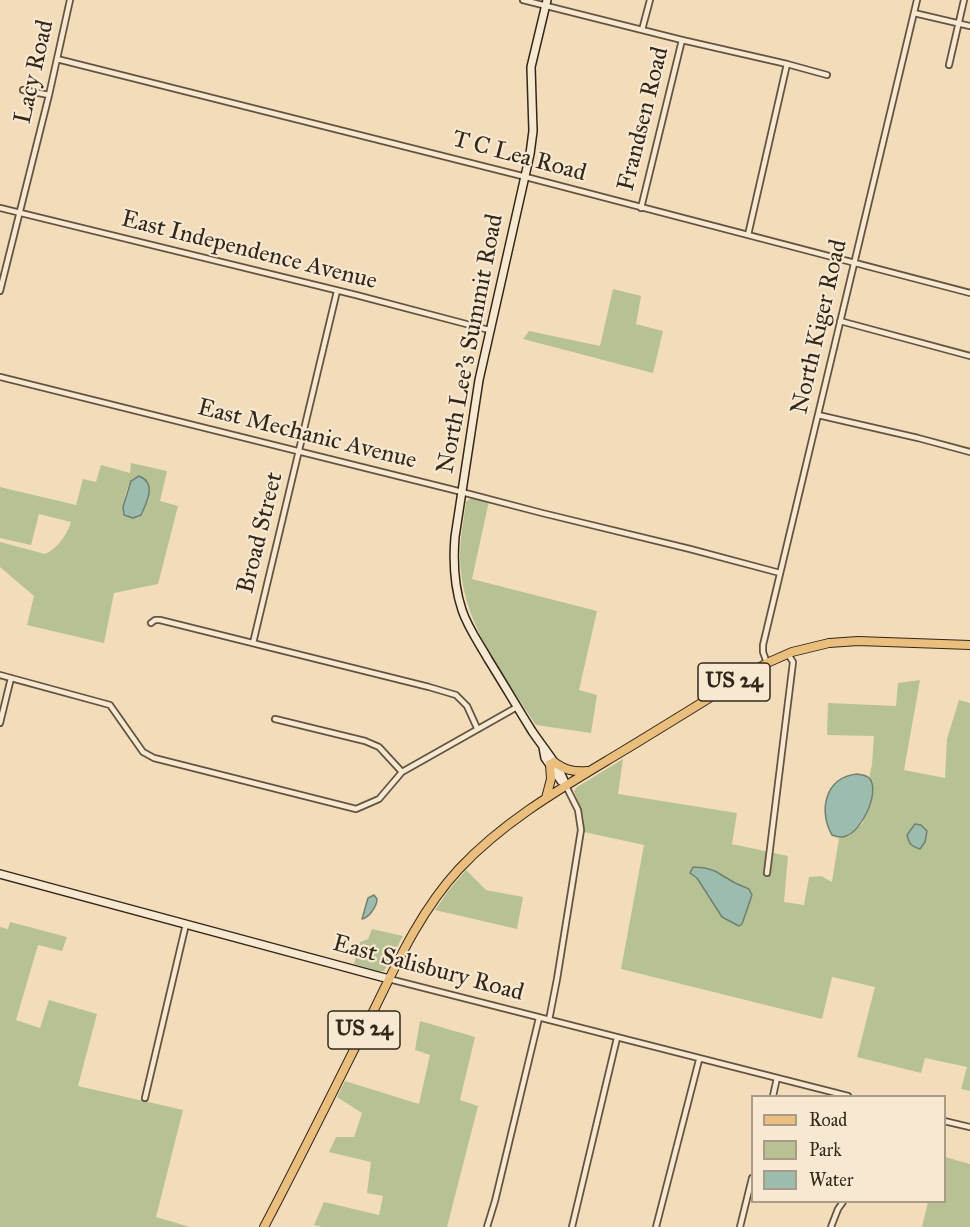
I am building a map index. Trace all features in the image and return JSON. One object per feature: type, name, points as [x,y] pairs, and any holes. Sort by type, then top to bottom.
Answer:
[{"type":"main road","name":"North Lee's Summit Road","points":[[546,3],[531,67],[532,132],[526,177],[479,380],[453,560],[456,585],[469,627],[517,707],[550,755],[560,780],[566,786]]},
{"type":"main road","name":"US 24","points":[[264,1227],[389,979],[423,917],[453,876],[503,828],[591,770],[767,663],[788,654],[810,647],[849,641],[970,645]]},
{"type":"main road","points":[[545,799],[551,779],[552,763],[572,771],[591,770]]},
{"type":"main road","name":"East Salisbury Road","points":[[0,874],[389,979]]},
{"type":"street","name":"Lacy Road","points":[[0,291],[49,95],[70,0]]},
{"type":"street","points":[[524,0],[546,3],[642,30],[827,75]]},
{"type":"street","name":"Frandsen Road","points":[[642,30],[650,0]]},
{"type":"street","name":"North Kiger Road","points":[[767,663],[763,652],[764,645],[780,573],[917,0]]},
{"type":"street","points":[[949,65],[964,0]]},
{"type":"street","points":[[914,13],[970,26]]},
{"type":"street","name":"Frandsen Road","points":[[641,208],[682,40]]},
{"type":"street","name":"T C Lea Road","points":[[57,59],[526,177],[970,293]]},
{"type":"street","points":[[748,235],[788,64]]},
{"type":"street","points":[[23,90],[49,95]]},
{"type":"street","name":"East Independence Avenue","points":[[0,208],[489,330]]},
{"type":"street","name":"Broad Street","points":[[253,643],[337,291]]},
{"type":"street","points":[[840,321],[970,356]]},
{"type":"street","name":"East Mechanic Avenue","points":[[0,377],[780,573]]},
{"type":"street","points":[[818,415],[970,452]]},
{"type":"street","points":[[151,623],[160,620],[456,695],[467,706],[477,728]]},
{"type":"street","points":[[767,873],[793,662],[788,654]]},
{"type":"street","points":[[0,675],[110,705],[143,752],[154,758],[356,809],[379,799],[402,772],[517,707]]},
{"type":"street","points":[[0,723],[11,678]]},
{"type":"street","points":[[275,719],[365,741],[378,747],[402,772]]},
{"type":"street","points":[[549,1020],[581,834],[578,810],[566,786]]},
{"type":"street","points":[[145,1098],[186,924]]},
{"type":"street","name":"East Salisbury Road","points":[[389,979],[844,1095]]},
{"type":"street","points":[[488,1227],[539,1018]]},
{"type":"street","points":[[572,1227],[617,1038]]},
{"type":"street","points":[[656,1227],[699,1059]]},
{"type":"street","points":[[773,1095],[777,1078]]},
{"type":"street","points":[[946,1121],[970,1127]]},
{"type":"street","points":[[740,1227],[751,1186]]},
{"type":"street","points":[[831,1227],[842,1203]]},
{"type":"green space","points":[[613,289],[641,296],[636,324],[663,331],[653,373],[523,339],[529,331],[600,346]]},
{"type":"green space","points":[[131,463],[167,471],[160,501],[178,506],[158,584],[114,593],[104,643],[27,625],[34,596],[0,567],[0,542],[45,554],[61,541],[71,522],[39,514],[31,545],[0,538],[0,487],[76,505],[83,479],[96,482],[101,465],[130,473]],"holes":[[[139,476],[149,487],[148,500],[124,515],[125,496],[132,479]]]},
{"type":"green space","points":[[471,498],[489,501],[472,579],[597,611],[579,690],[597,695],[591,733],[536,725],[500,671],[479,633],[465,593],[460,563],[466,502]]},
{"type":"green space","points":[[920,680],[904,770],[945,778],[947,739],[959,700],[970,703],[970,1091],[961,1089],[967,1067],[925,1058],[921,1073],[857,1057],[875,987],[832,977],[822,1019],[621,969],[644,845],[584,832],[583,815],[574,791],[577,787],[623,759],[618,794],[737,813],[732,844],[788,856],[784,902],[804,905],[809,877],[821,876],[832,882],[839,838],[849,836],[863,823],[872,786],[869,779],[874,736],[827,735],[828,703],[896,706],[898,683]]},
{"type":"green space","points":[[466,870],[486,890],[523,897],[517,929],[435,910]]},
{"type":"green space","points":[[10,922],[67,937],[62,951],[38,945],[16,1020],[40,1028],[49,1000],[97,1014],[78,1086],[183,1110],[156,1217],[190,1227],[0,1227],[0,927],[8,929]]},
{"type":"green space","points":[[372,929],[403,936],[384,971],[354,964],[360,942],[368,939]]},
{"type":"green space","points":[[420,1021],[475,1037],[460,1100],[478,1106],[447,1227],[322,1227],[314,1225],[324,1202],[379,1215],[383,1196],[367,1193],[371,1162],[329,1152],[336,1137],[354,1137],[362,1113],[337,1097],[345,1081],[419,1104],[430,1055],[415,1050]]},
{"type":"green space","points":[[946,1157],[970,1164],[970,1227],[922,1227],[928,1203],[946,1203]]},
{"type":"water","points":[[139,476],[148,483],[149,493],[141,515],[133,518],[124,515],[123,507],[131,481]]},
{"type":"water","points":[[857,774],[870,779],[873,793],[871,802],[863,820],[852,833],[837,837],[832,835],[828,826],[825,806],[827,797],[831,788],[838,781],[846,776]]},
{"type":"water","points":[[915,824],[921,825],[927,831],[925,842],[920,849],[911,844],[907,835]]},
{"type":"water","points":[[693,867],[715,871],[749,889],[752,895],[742,924],[739,926],[722,917],[697,878],[690,873]]},
{"type":"water","points":[[374,895],[377,902],[374,908],[362,919],[368,898]]}]
